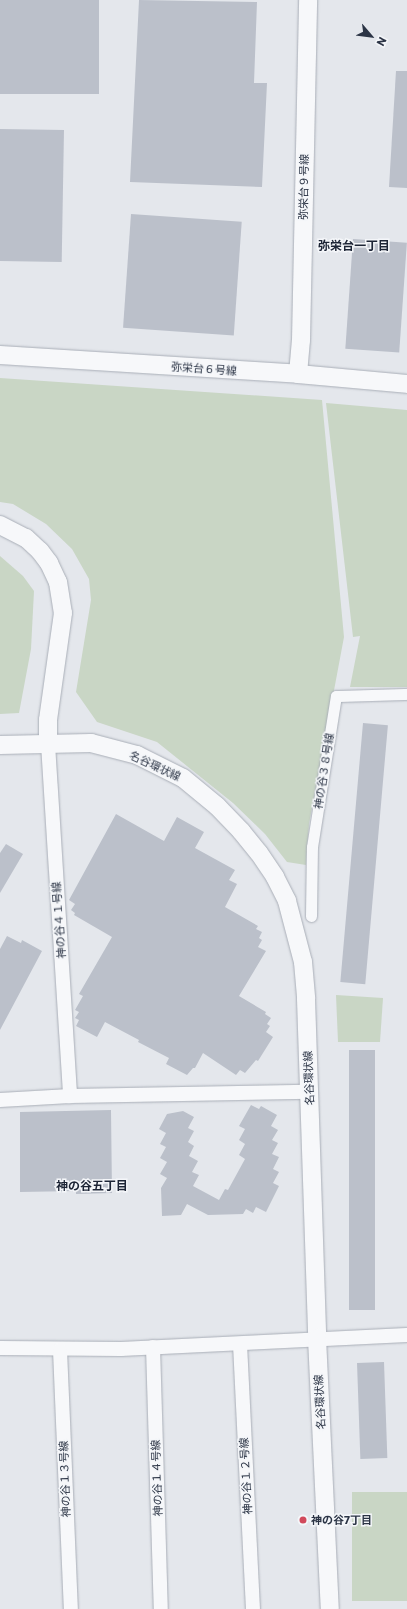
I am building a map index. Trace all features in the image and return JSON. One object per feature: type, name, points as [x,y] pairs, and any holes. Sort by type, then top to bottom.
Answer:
[{"type":"street","name":"弥栄台９号線","points":[[298,374],[301,340],[308,0]]},
{"type":"street","name":"弥栄台６号線","points":[[0,355],[298,374],[407,384]]},
{"type":"street","points":[[0,525],[26,538],[40,550],[49,563],[58,582],[63,613],[48,720],[48,744]]},
{"type":"street","name":"神の谷３８号線","points":[[311,916],[312,847],[336,696],[407,694]]},
{"type":"street","name":"名谷環状線","points":[[0,745],[91,743],[137,756],[183,778],[216,806],[259,853],[275,877],[287,901],[303,962],[306,999],[317,1338],[330,1609]]},
{"type":"street","name":"神の谷４１号線","points":[[48,744],[70,1096]]},
{"type":"street","points":[[0,1100],[70,1096],[309,1092]]},
{"type":"street","points":[[0,1348],[60,1350],[153,1347],[240,1344],[317,1338],[407,1334]]},
{"type":"street","name":"神の谷１２号線","points":[[240,1344],[253,1609]]},
{"type":"street","name":"神の谷１４号線","points":[[153,1347],[161,1609]]},
{"type":"street","name":"神の谷１３号線","points":[[60,1350],[71,1609]]},
{"type":"green space","points":[[0,378],[322,400],[344,637],[309,824],[306,865],[287,862],[265,834],[233,803],[157,742],[97,722],[76,692],[91,600],[89,579],[72,549],[46,524],[13,504],[0,502]]},
{"type":"green space","points":[[326,403],[407,410],[407,687],[350,687],[360,636],[353,637]]},
{"type":"green space","points":[[0,556],[23,576],[34,591],[31,649],[19,713],[0,714]]},
{"type":"green space","points":[[336,995],[383,998],[380,1042],[338,1042]]},
{"type":"green space","points":[[352,1492],[407,1492],[407,1601],[352,1601]]},
{"type":"building","points":[[0,0],[99,0],[99,94],[0,94]]},
{"type":"building","points":[[139,0],[257,2],[254,83],[267,83],[262,187],[130,182]]},
{"type":"building","points":[[396,71],[407,71],[407,188],[389,187]]},
{"type":"building","points":[[0,129],[64,130],[62,262],[0,261]]},
{"type":"building","points":[[131,214],[242,222],[234,335],[123,328]]},
{"type":"building","points":[[353,239],[407,243],[399,352],[345,349]]},
{"type":"building","points":[[363,723],[388,725],[365,984],[340,982]]},
{"type":"building","points":[[116,814],[164,841],[177,817],[204,832],[195,848],[235,870],[229,880],[237,884],[225,907],[258,926],[256,929],[262,932],[259,938],[262,940],[258,947],[266,951],[239,996],[266,1012],[265,1014],[271,1018],[267,1024],[270,1026],[266,1032],[273,1037],[258,1061],[256,1060],[245,1073],[240,1070],[236,1075],[203,1053],[195,1068],[193,1068],[187,1075],[166,1064],[169,1058],[138,1042],[139,1040],[105,1022],[97,1037],[76,1026],[79,1020],[75,1018],[79,1012],[75,1010],[83,996],[79,994],[112,937],[74,915],[75,913],[71,910],[75,904],[69,900]]},
{"type":"building","points":[[6,844],[23,854],[0,893],[0,853]]},
{"type":"building","points":[[7,936],[21,943],[22,940],[42,951],[0,1030],[0,949]]},
{"type":"building","points":[[349,1050],[375,1050],[375,1310],[349,1310]]},
{"type":"building","points":[[251,1105],[259,1109],[261,1106],[277,1115],[271,1126],[278,1130],[272,1140],[278,1143],[272,1154],[279,1157],[273,1169],[279,1172],[273,1183],[279,1186],[266,1212],[256,1207],[253,1213],[246,1209],[243,1214],[208,1215],[187,1204],[181,1215],[162,1216],[161,1188],[167,1178],[160,1174],[167,1162],[160,1158],[166,1147],[160,1144],[166,1133],[159,1129],[167,1114],[183,1111],[194,1117],[188,1128],[194,1131],[188,1142],[194,1146],[189,1156],[198,1161],[192,1172],[199,1175],[193,1186],[219,1200],[225,1189],[228,1190],[245,1159],[239,1155],[245,1144],[239,1140],[245,1129],[239,1126]]},
{"type":"building","points":[[111,1110],[112,1193],[76,1194],[76,1191],[20,1192],[20,1112]]},
{"type":"building","points":[[384,1362],[387,1458],[360,1459],[357,1363]]},
{"type":"place","name":"神の谷7丁目","points":[[303,1520]]},
{"type":"district","name":"弥栄台一丁目","points":[[354,246]]},
{"type":"district","name":"神の谷五丁目","points":[[92,1186]]}]
